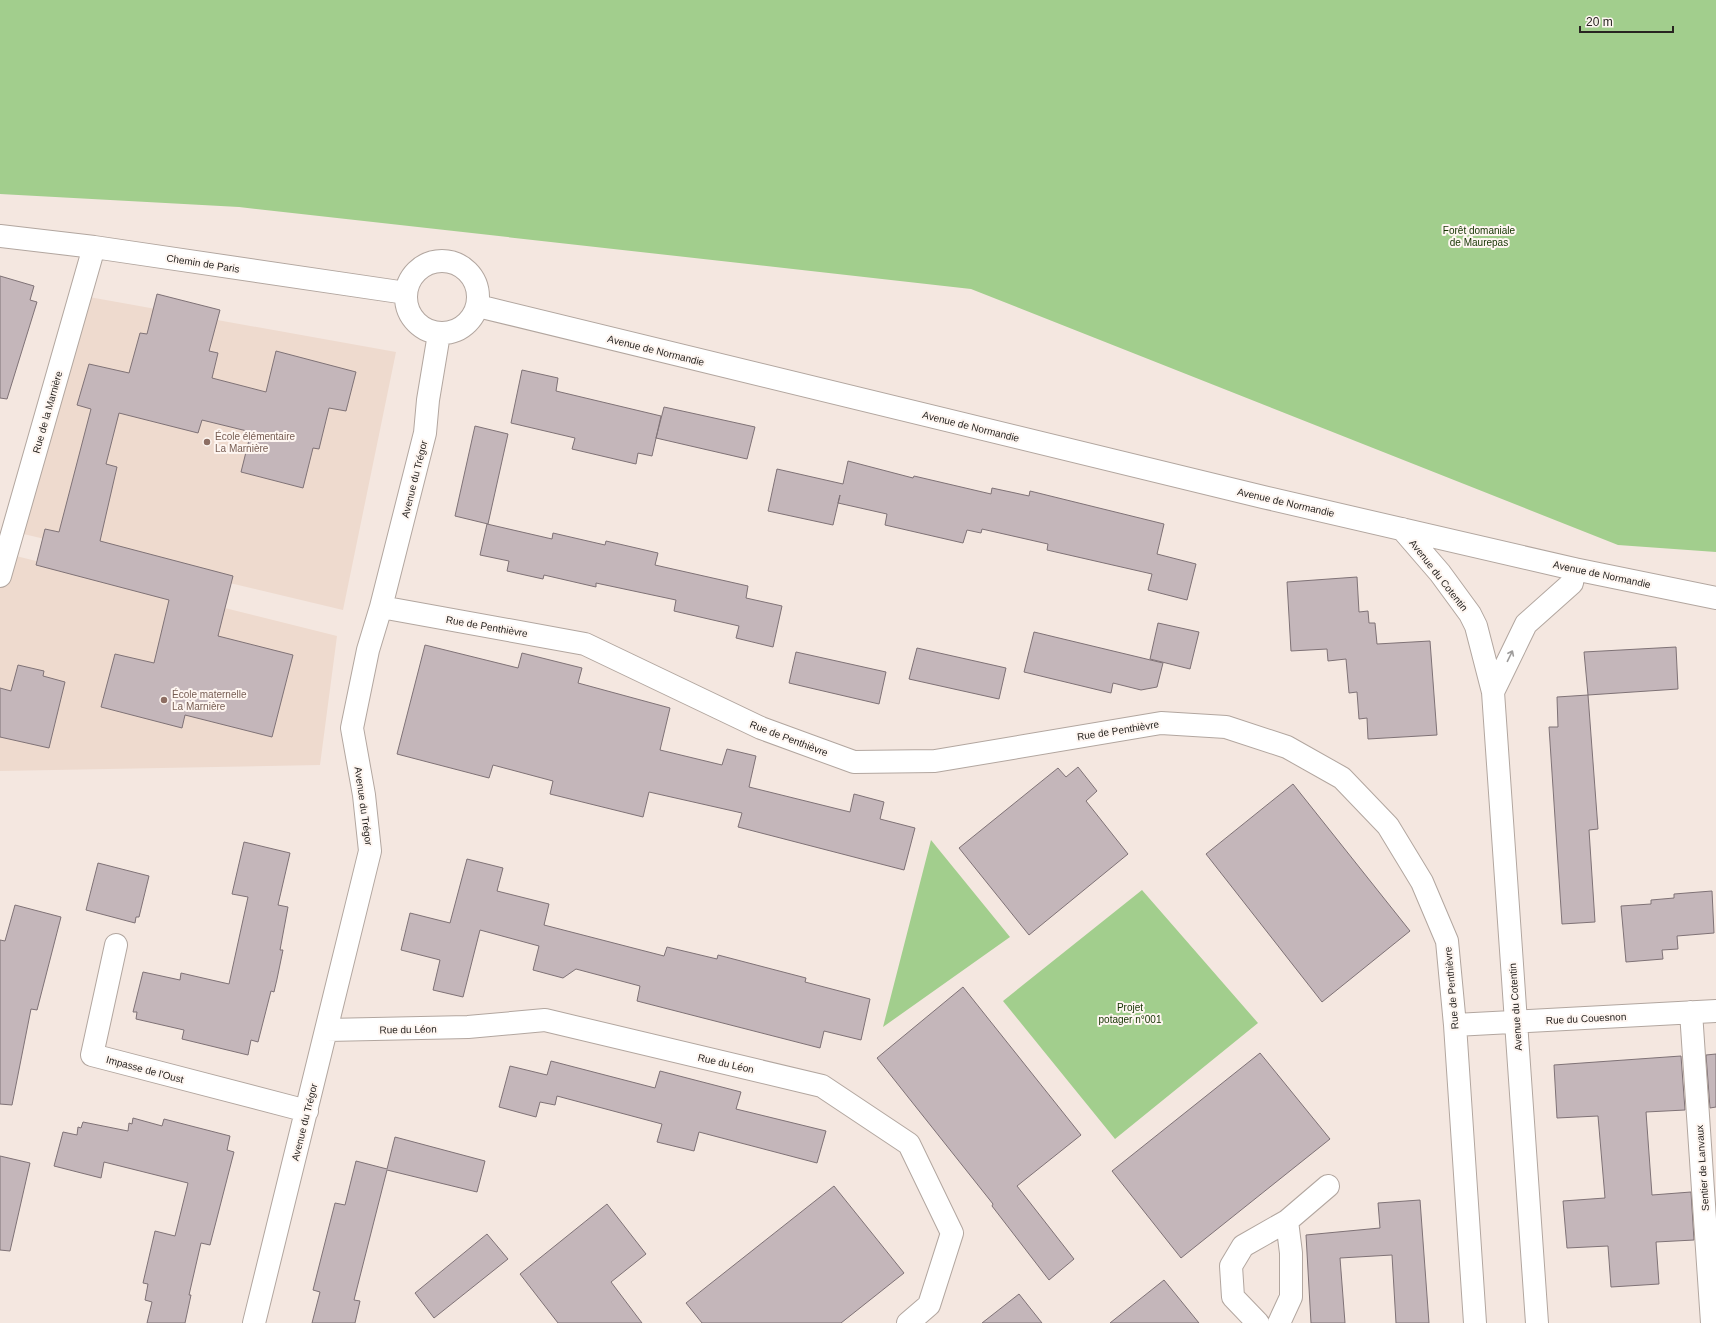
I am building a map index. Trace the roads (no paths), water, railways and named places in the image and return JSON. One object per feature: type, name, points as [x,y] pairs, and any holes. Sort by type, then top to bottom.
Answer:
[{"type":"street","name":"Chemin de Paris","points":[[0,236],[94,247],[406,293]]},
{"type":"street","name":"Rue de la Marnière","points":[[0,576],[94,247]]},
{"type":"street","points":[[432,262],[453,262],[471,275],[477,285],[479,296],[478,306],[474,316],[459,330],[439,334],[428,331],[418,324],[411,315],[406,304],[406,293],[409,282],[414,274],[422,267],[432,262]]},
{"type":"street","name":"Avenue de Normandie","points":[[478,306],[1263,497],[1574,569],[1716,598]]},
{"type":"street","name":"Avenue du Trégor","points":[[254,1323],[370,851],[364,794],[352,728],[368,650],[381,607],[425,433],[428,400],[439,334]]},
{"type":"street","name":"Avenue du Cotentin","points":[[1402,529],[1440,573],[1470,614],[1476,626],[1493,692],[1537,1323]]},
{"type":"street","points":[[1440,573],[1443,561],[1464,543]]},
{"type":"street","name":"Avenue du Cotentin","points":[[1493,692],[1526,624],[1572,583],[1574,569]]},
{"type":"street","name":"Rue de Penthièvre","points":[[381,607],[585,644],[761,728],[854,762],[935,761],[1161,723],[1226,727],[1287,747],[1342,778],[1392,832],[1422,882],[1447,941],[1455,1025],[1475,1323]]},
{"type":"street","name":"Impasse de l'Oust","points":[[116,945],[92,1055],[307,1110]]},
{"type":"street","name":"Rue du Couesnon","points":[[1455,1025],[1716,1011]]},
{"type":"street","name":"Sentier de Lanvaux","points":[[1691,1012],[1712,1323]]},
{"type":"street","name":"Rue du Léon","points":[[326,1030],[468,1027],[545,1020],[822,1086],[909,1144],[952,1233],[929,1305],[908,1323]]},
{"type":"street","points":[[1258,1323],[1232,1297],[1232,1266],[1243,1246],[1287,1221],[1328,1186]]},
{"type":"street","points":[[1280,1323],[1291,1297],[1291,1253],[1287,1221]]},
{"type":"place","name":"École élémentaire La Marnière","points":[[207,442]]},
{"type":"place","name":"École maternelle La Marnière","points":[[164,700]]},
{"type":"park label","name":"Forêt domaniale de Maurepas","points":[[1479,236]]},
{"type":"park label","name":"Projet potager n°001","points":[[1130,1012]]}]
